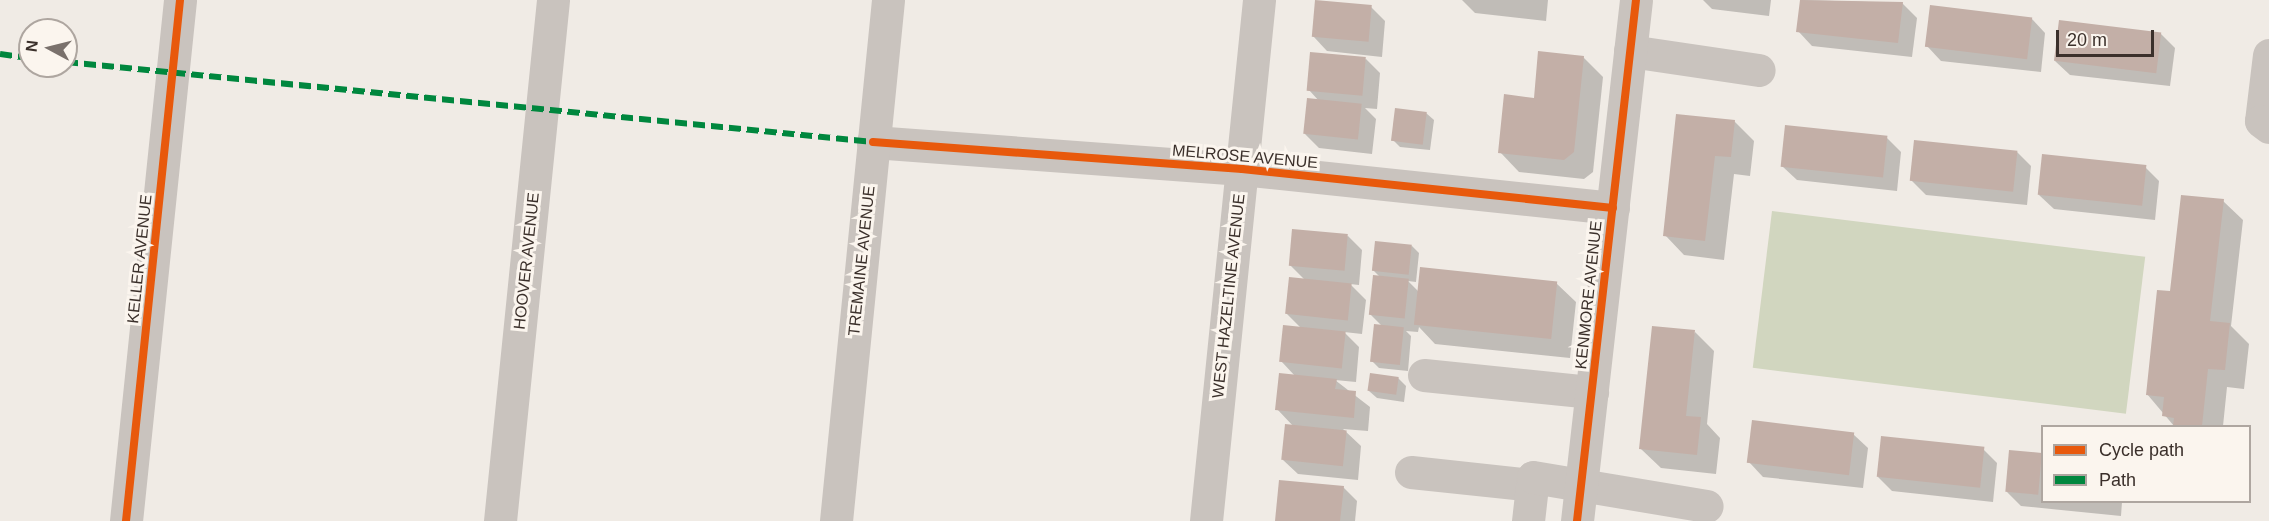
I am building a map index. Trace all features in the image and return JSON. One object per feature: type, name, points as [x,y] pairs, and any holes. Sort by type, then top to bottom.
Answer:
[{"type":"street","name":"KELLER AVENUE","points":[[126,521],[180,0]]},
{"type":"street","name":"HOOVER AVENUE","points":[[500,521],[553,0]]},
{"type":"street","name":"TREMAINE AVENUE","points":[[836,521],[888,0]]},
{"type":"street","name":"WEST HAZELTINE AVENUE","points":[[1206,521],[1259,0]]},
{"type":"street","name":"KENMORE AVENUE","points":[[1577,521],[1636,0]]},
{"type":"street","points":[[1630,51],[1759,70]]},
{"type":"street","points":[[2269,55],[2261,121],[2269,128]]},
{"type":"street","name":"MELROSE AVENUE","points":[[873,142],[1242,169],[1613,208]]},
{"type":"street","points":[[1424,375],[1592,392]]},
{"type":"street","points":[[1411,472],[1532,485]]},
{"type":"street","points":[[1528,521],[1533,477],[1581,482],[1631,495],[1707,506]]},
{"type":"green space","points":[[1772,211],[2145,257],[2126,414],[1753,368]]},
{"type":"building","points":[[1315,0],[1372,5],[1369,42],[1312,37]]},
{"type":"building","points":[[1800,0],[1903,2],[1898,43],[1796,32]]},
{"type":"building","points":[[1930,5],[2032,18],[2027,59],[1925,47]]},
{"type":"building","points":[[2059,20],[2161,33],[2156,73],[2054,61]]},
{"type":"building","points":[[1538,51],[1584,56],[1574,152],[1564,160],[1498,153],[1504,94],[1534,98]]},
{"type":"building","points":[[1310,52],[1366,57],[1362,96],[1307,91]]},
{"type":"building","points":[[1307,98],[1362,104],[1358,140],[1303,134]]},
{"type":"building","points":[[1395,108],[1427,112],[1423,145],[1391,141]]},
{"type":"building","points":[[1676,114],[1735,120],[1731,157],[1715,156],[1705,241],[1663,236]]},
{"type":"building","points":[[1785,125],[1887,136],[1883,178],[1781,167]]},
{"type":"building","points":[[1914,140],[2017,151],[2013,192],[1910,181]]},
{"type":"building","points":[[2042,154],[2146,165],[2142,206],[2038,195]]},
{"type":"building","points":[[2181,195],[2224,199],[2210,321],[2230,323],[2225,370],[2208,369],[2202,425],[2173,425],[2174,418],[2162,416],[2164,397],[2146,395],[2157,290],[2170,291]]},
{"type":"building","points":[[1292,229],[1348,234],[1345,271],[1289,266]]},
{"type":"building","points":[[1375,241],[1412,245],[1409,275],[1372,271]]},
{"type":"building","points":[[1420,267],[1557,281],[1551,339],[1414,325]]},
{"type":"building","points":[[1373,275],[1409,279],[1405,319],[1369,315]]},
{"type":"building","points":[[1289,277],[1352,284],[1348,320],[1285,314]]},
{"type":"building","points":[[1374,324],[1404,327],[1400,365],[1370,362]]},
{"type":"building","points":[[1283,325],[1346,332],[1342,368],[1279,362]]},
{"type":"building","points":[[1652,326],[1695,330],[1686,416],[1701,417],[1697,455],[1639,449]]},
{"type":"building","points":[[1279,373],[1337,379],[1335,389],[1356,391],[1354,418],[1275,410]]},
{"type":"building","points":[[1370,373],[1399,377],[1396,395],[1367,391]]},
{"type":"building","points":[[1752,420],[1854,433],[1849,475],[1747,463]]},
{"type":"building","points":[[1285,424],[1347,430],[1343,466],[1281,460]]},
{"type":"building","points":[[1881,436],[1984,447],[1980,488],[1877,477]]},
{"type":"building","points":[[2009,450],[2041,453],[2038,495],[2005,492]]},
{"type":"building","points":[[1279,480],[1344,486],[1340,521],[1275,521]]},
{"type":"marked path","points":[[0,54],[18,56]]},
{"type":"marked path","points":[[78,63],[873,142]]},
{"type":"cycle path","points":[[126,521],[180,0]]},
{"type":"cycle path","points":[[1577,521],[1636,0]]},
{"type":"cycle path","points":[[873,142],[1242,169],[1613,208]]}]
